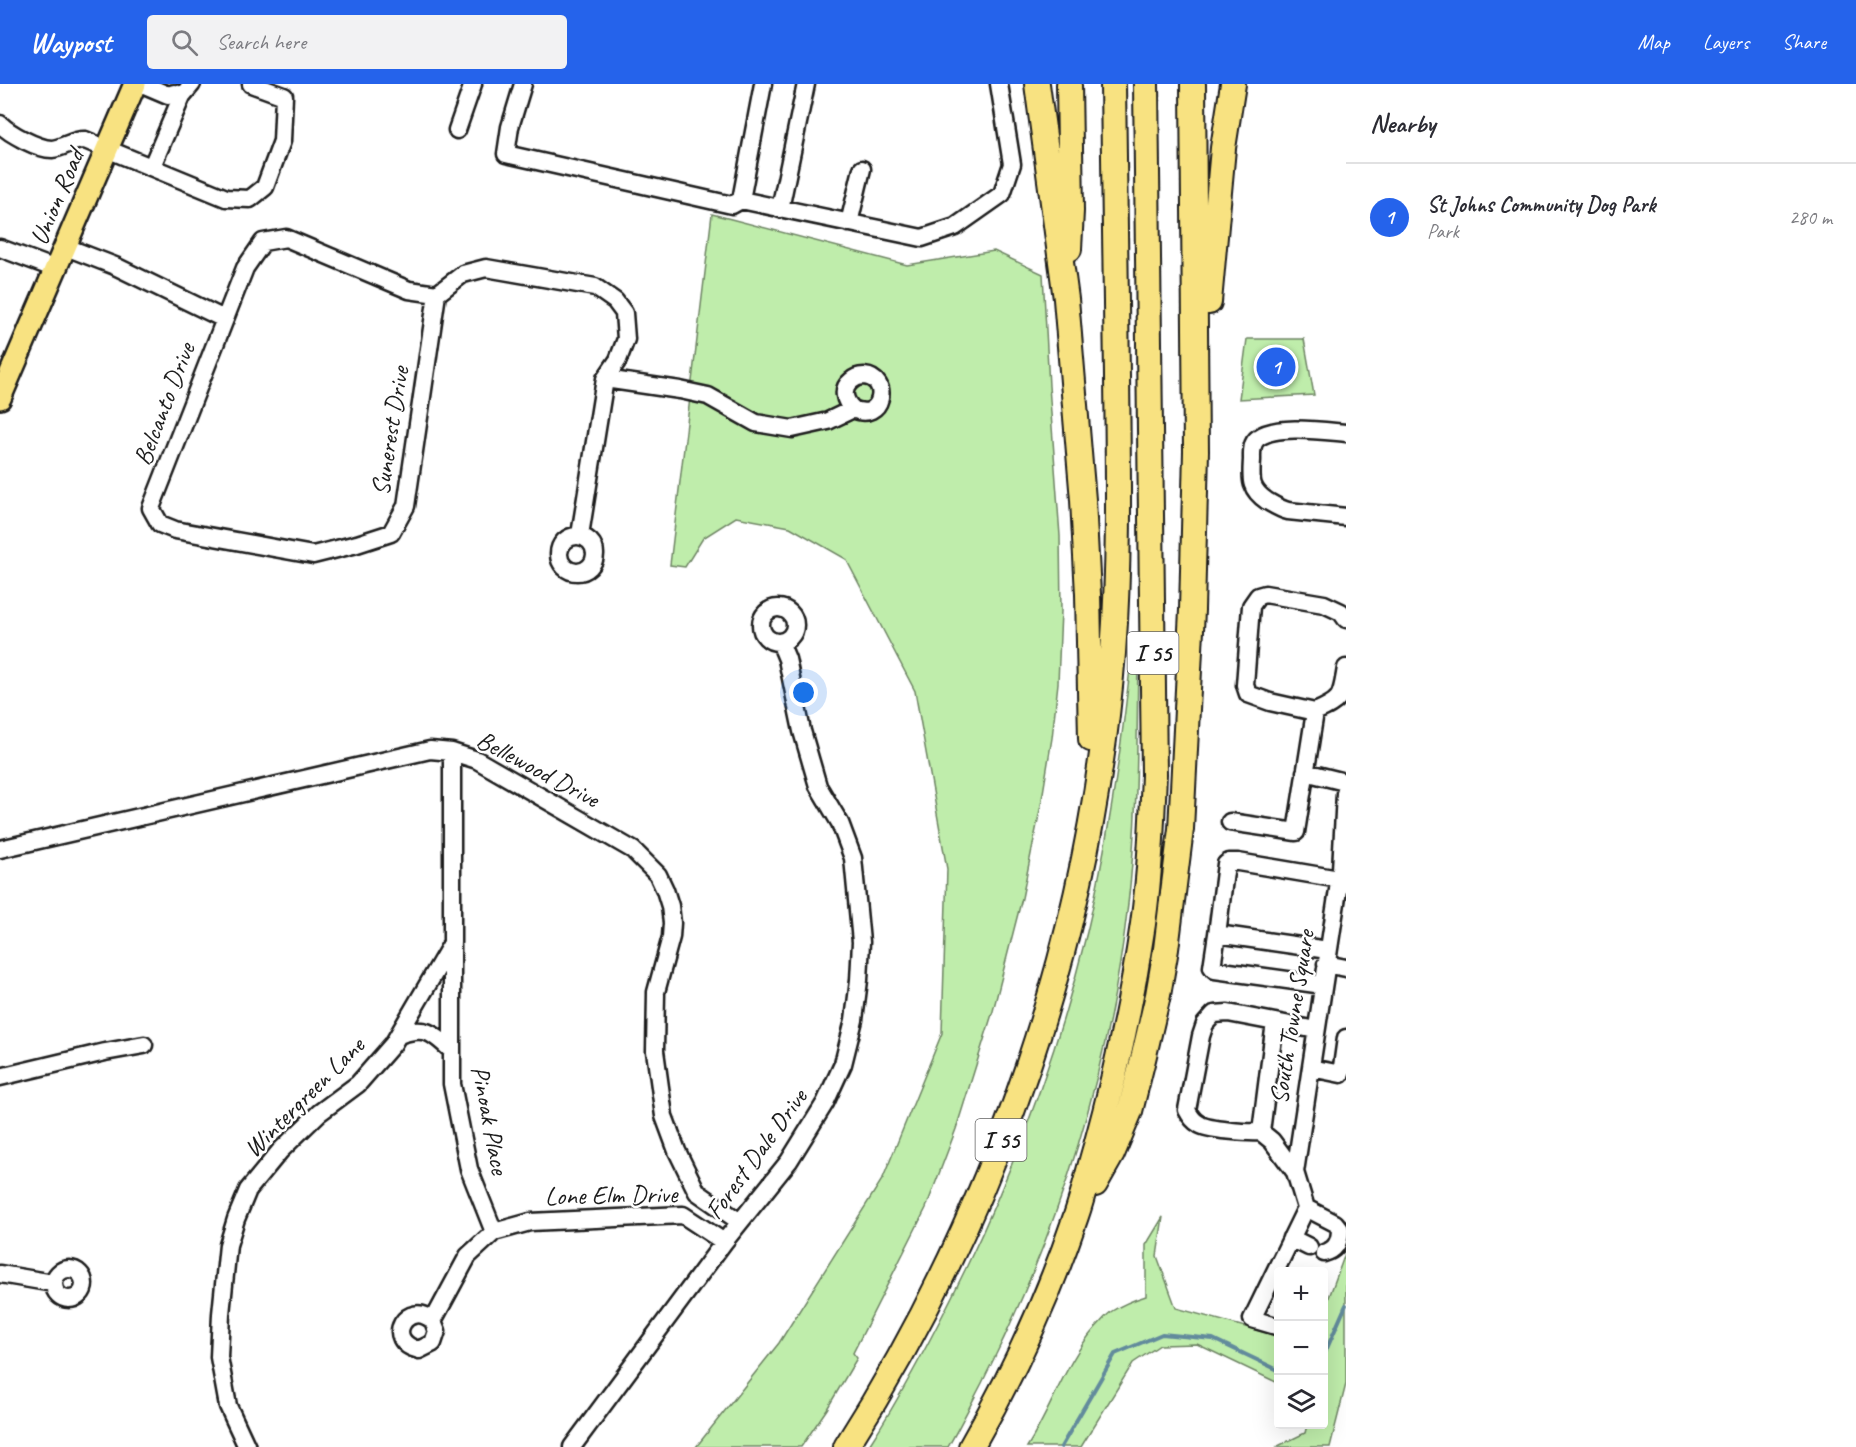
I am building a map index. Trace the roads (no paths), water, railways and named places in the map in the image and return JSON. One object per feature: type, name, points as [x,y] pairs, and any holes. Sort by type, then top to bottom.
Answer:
[{"type":"highway","points":[[1037,84],[1066,299],[1086,549],[1093,808]]},
{"type":"highway","points":[[1066,299],[1071,211],[1069,84]]},
{"type":"highway","name":"I 55","points":[[846,1447],[933,1294],[994,1156],[1018,1093],[1059,960],[1080,877],[1105,729],[1113,655],[1117,569],[1119,504],[1113,84]]},
{"type":"highway","name":"I 55","points":[[971,1447],[1021,1352],[1077,1215],[1117,1066],[1143,922],[1154,774],[1146,84]]},
{"type":"highway","points":[[1077,1215],[1112,1154],[1130,1111],[1158,995],[1176,879],[1185,769],[1196,451],[1193,84]]},
{"type":"highway","points":[[1196,451],[1223,148],[1233,84]]},
{"type":"main road","name":"Union Road","points":[[0,398],[135,84]]},
{"type":"street","points":[[142,84],[168,95],[180,89]]},
{"type":"street","points":[[0,124],[8,131],[42,147],[55,148],[74,141],[85,140],[226,198],[250,199],[265,187],[282,141],[284,96],[251,84]]},
{"type":"street","points":[[457,130],[473,84]]},
{"type":"street","points":[[522,84],[510,127],[506,154],[732,205],[741,200],[922,238],[955,226],[1002,194],[1012,164],[999,84]]},
{"type":"street","points":[[741,200],[763,84]]},
{"type":"street","points":[[780,209],[806,84]]},
{"type":"street","points":[[152,166],[180,89]]},
{"type":"street","points":[[849,223],[862,169]]},
{"type":"street","points":[[66,247],[115,266],[224,319],[245,268],[263,242],[286,238],[409,290],[437,294],[463,274],[486,268],[595,287],[615,301],[624,314],[627,339],[618,360],[605,379],[580,535]]},
{"type":"street","points":[[0,248],[56,269]]},
{"type":"street","name":"Sunerest Drive","points":[[151,508],[160,524],[175,530],[313,555],[357,544],[391,532],[406,506],[437,294]]},
{"type":"street","name":"Belcanto Drive","points":[[151,508],[224,319]]},
{"type":"street","points":[[605,379],[708,396],[756,423],[792,429],[828,421],[853,409]]},
{"type":"street","points":[[1346,433],[1293,429],[1257,438],[1253,445],[1251,479],[1259,495],[1279,509],[1346,517]]},
{"type":"street","points":[[1346,619],[1341,612],[1324,604],[1265,594],[1258,596],[1251,606],[1245,685],[1248,694],[1270,702],[1315,712],[1336,702],[1341,695],[1346,668]]},
{"type":"street","name":"Forest Dale Drive","points":[[572,1447],[724,1242],[789,1161],[825,1103],[843,1064],[854,1020],[860,980],[861,942],[853,858],[840,823],[818,786],[802,731],[787,659],[780,642]]},
{"type":"street","points":[[1230,822],[1296,832],[1315,712]]},
{"type":"street","name":"Bellewood Drive","points":[[0,849],[430,750],[452,752],[477,760],[633,850],[658,875],[670,906],[672,923],[671,937],[656,992],[655,1051],[664,1116],[677,1151],[697,1192],[740,1222]]},
{"type":"street","points":[[452,752],[452,944]]},
{"type":"street","points":[[1305,772],[1344,784]]},
{"type":"street","name":"South Towne Square","points":[[1295,1172],[1342,873],[1344,784]]},
{"type":"street","points":[[1323,985],[1215,970],[1212,967],[1226,864],[1238,862],[1342,873]]},
{"type":"street","points":[[1217,934],[1327,957],[1346,968]]},
{"type":"street","name":"Wintergreen Lane","points":[[247,1447],[228,1406],[219,1357],[220,1314],[228,1245],[236,1219],[248,1190],[280,1151],[319,1113],[358,1084],[393,1044],[452,944]]},
{"type":"street","name":"Pinoak Place","points":[[452,944],[452,1084],[469,1169],[494,1232]]},
{"type":"street","points":[[1274,1325],[1252,1319],[1306,1208],[1295,1172],[1272,1140],[1261,1132],[1201,1126],[1190,1117],[1187,1110],[1201,1036],[1205,1024],[1214,1014],[1228,1013],[1316,1030]]},
{"type":"street","points":[[1261,1132],[1275,1022]]},
{"type":"street","name":"Pinoak Place","points":[[399,1035],[410,1030],[421,1029],[436,1036],[452,1051]]},
{"type":"street","points":[[1311,1068],[1343,1074],[1346,1038]]},
{"type":"street","points":[[0,1077],[144,1045]]},
{"type":"street","points":[[674,1215],[685,1208],[692,1198],[692,1182]]},
{"type":"street","points":[[1291,1238],[1317,1250],[1332,1251],[1340,1240],[1340,1229],[1335,1223],[1306,1208]]},
{"type":"street","name":"Lone Elm Drive","points":[[494,1232],[530,1222],[683,1215],[724,1242]]},
{"type":"street","points":[[433,1321],[468,1256],[494,1232]]},
{"type":"street","points":[[0,1274],[53,1283]]},
{"type":"waterway","points":[[1328,1346],[1346,1305]]},
{"type":"waterway","points":[[1061,1447],[1115,1354],[1162,1334],[1213,1339],[1274,1368]]},
{"type":"place","name":"St Johns Community Dog Park","points":[[1276,367]]}]
